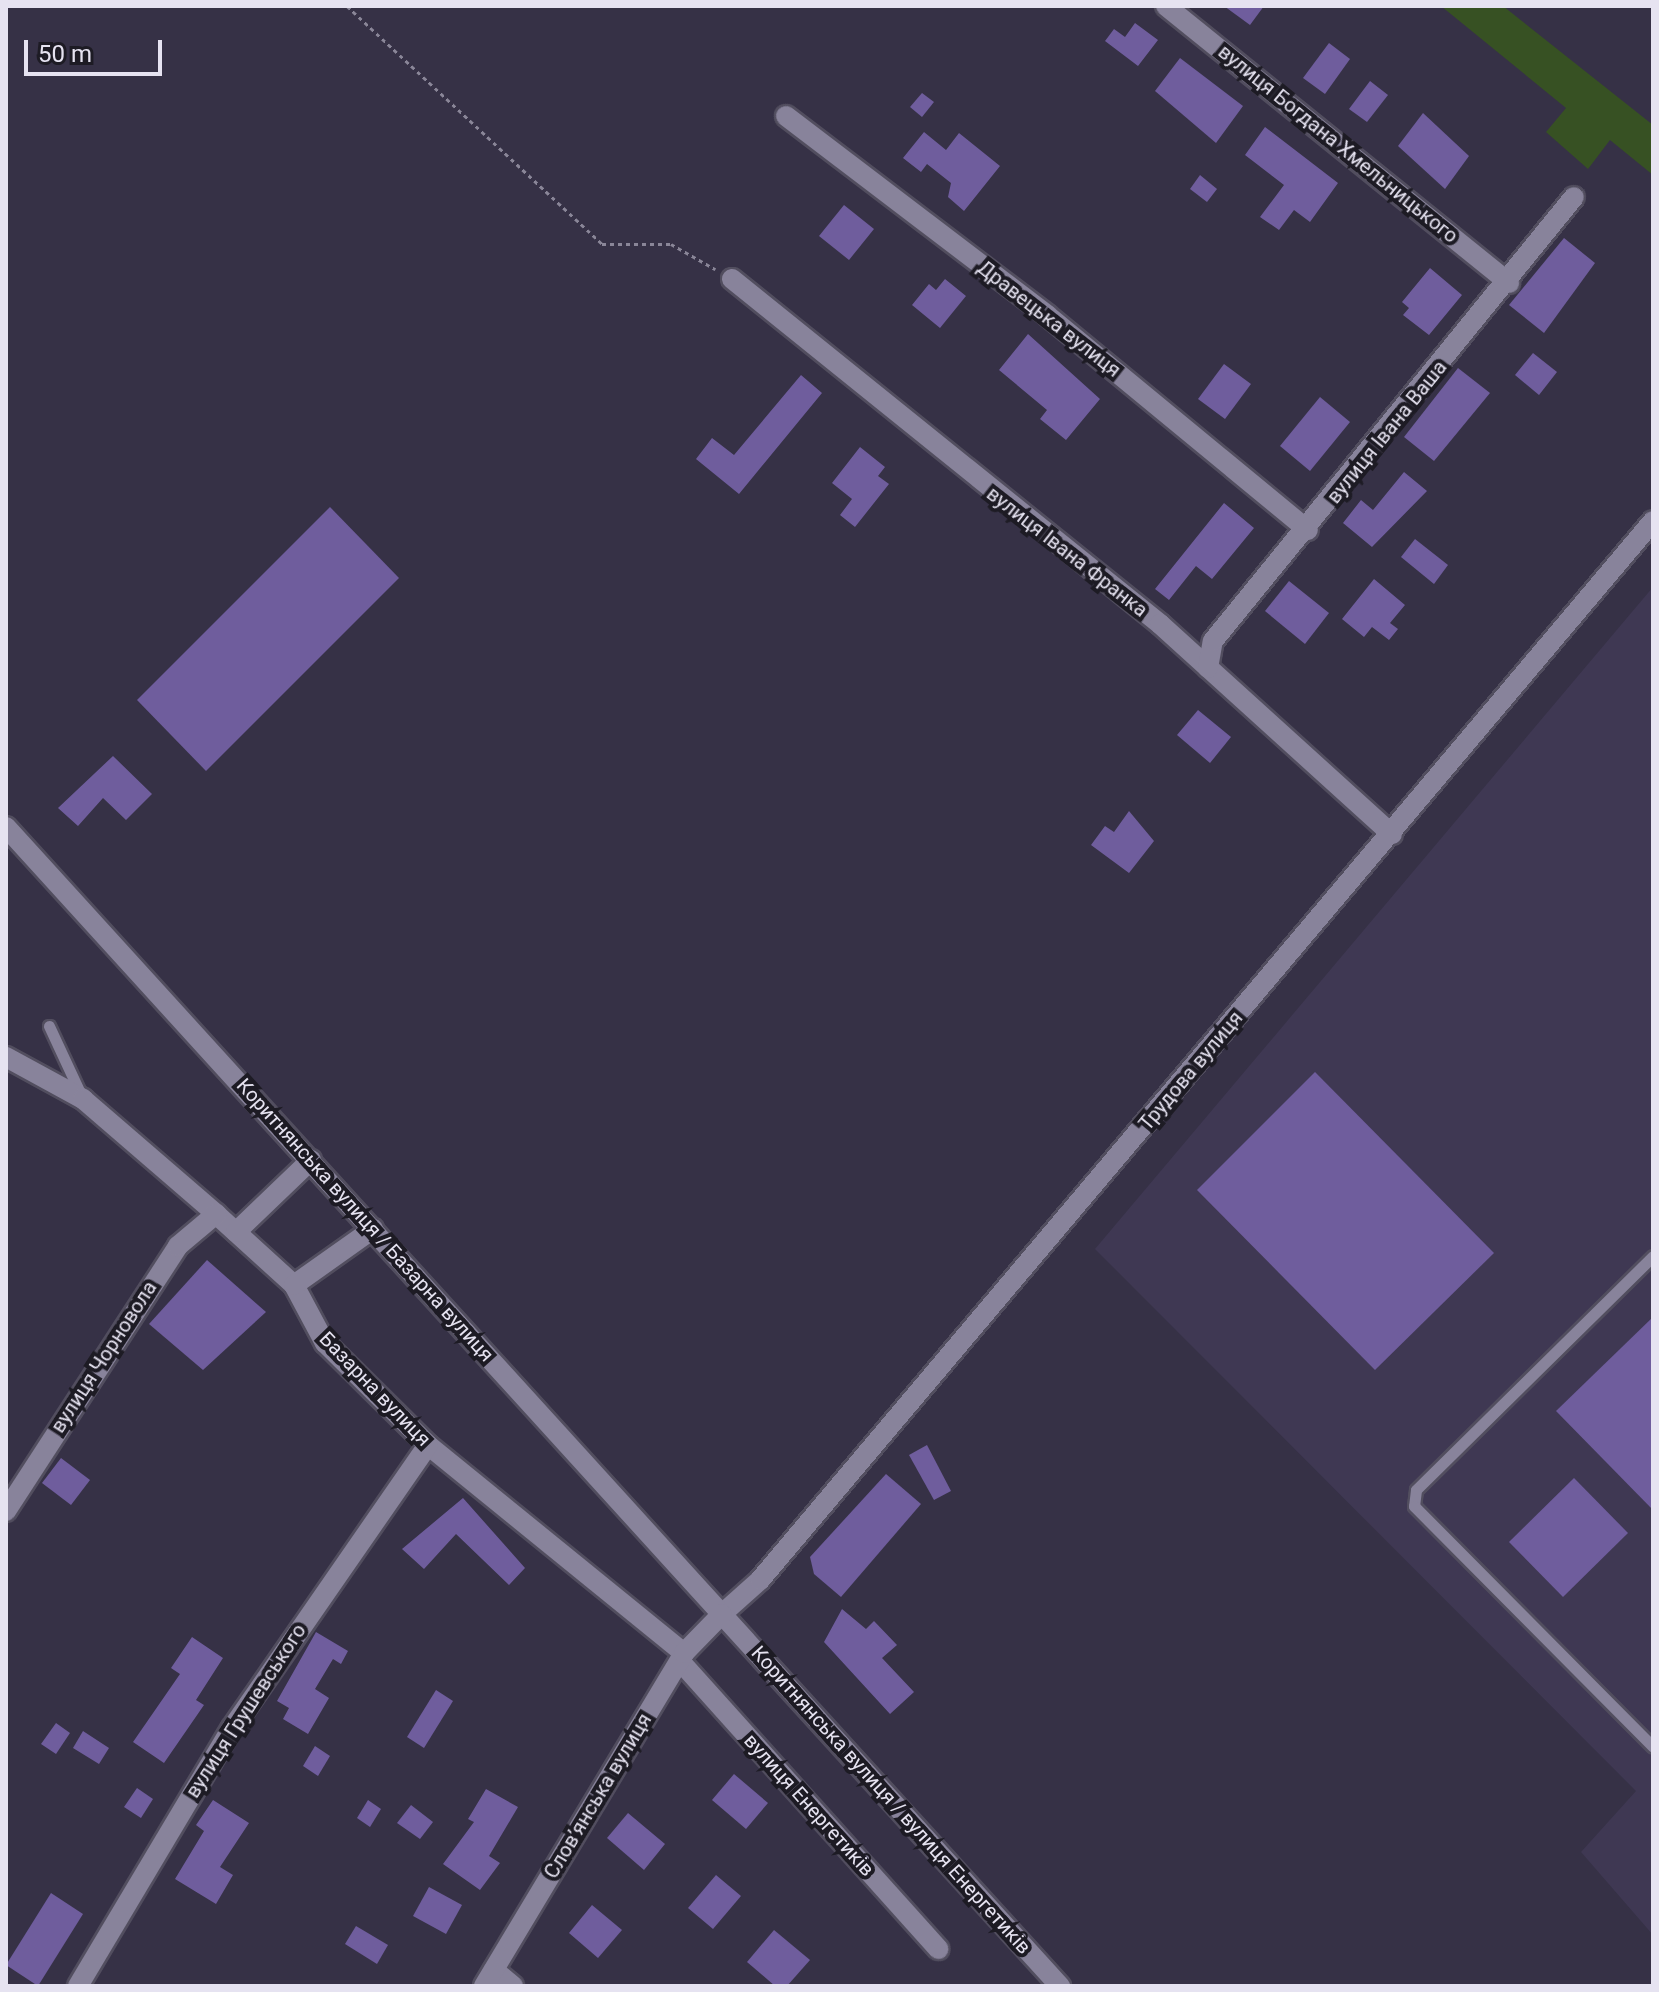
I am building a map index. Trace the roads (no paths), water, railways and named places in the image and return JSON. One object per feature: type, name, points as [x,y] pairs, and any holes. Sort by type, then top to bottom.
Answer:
[{"type":"street","name":"вулиця Богдана Хмельницького","points":[[1166,6],[1509,283]]},
{"type":"street","name":"Дравецька вулиця","points":[[786,116],[1047,315],[1308,530]]},
{"type":"street","name":"вулиця Івана Ваша","points":[[1208,668],[1213,641],[1308,530],[1509,283],[1574,197]]},
{"type":"street","name":"вулиця Івана Франка","points":[[732,279],[1208,668],[1392,834]]},
{"type":"street","name":"Трудова вулиця","points":[[722,1614],[760,1580],[1653,521]]},
{"type":"street","name":"Коритнянська вулиця / Базарна вулиця","points":[[6,827],[722,1614]]},
{"type":"street","name":"Базарна вулиця","points":[[6,1057],[83,1099],[216,1214],[294,1285],[325,1343],[428,1445],[682,1657]]},
{"type":"street","points":[[236,1232],[311,1160]]},
{"type":"street","name":"вулиця Чорновола","points":[[6,1511],[178,1246],[216,1214]]},
{"type":"street","points":[[294,1285],[373,1229]]},
{"type":"street","name":"вулиця Грушевського","points":[[78,1986],[232,1728],[428,1445]]},
{"type":"street","name":"Словʼянська вулиця","points":[[489,1978],[682,1657],[722,1614]]},
{"type":"street","name":"Коритнянська вулиця / вулиця Енергетиків","points":[[722,1614],[1060,1986]]},
{"type":"street","name":"вулиця Енергетиків","points":[[682,1657],[938,1949]]},
{"type":"street","points":[[489,1978],[513,1986]]},
{"type":"lane","points":[[49,1026],[83,1099]]},
{"type":"lane","points":[[1653,1256],[1416,1490],[1414,1506],[1653,1747]]}]
